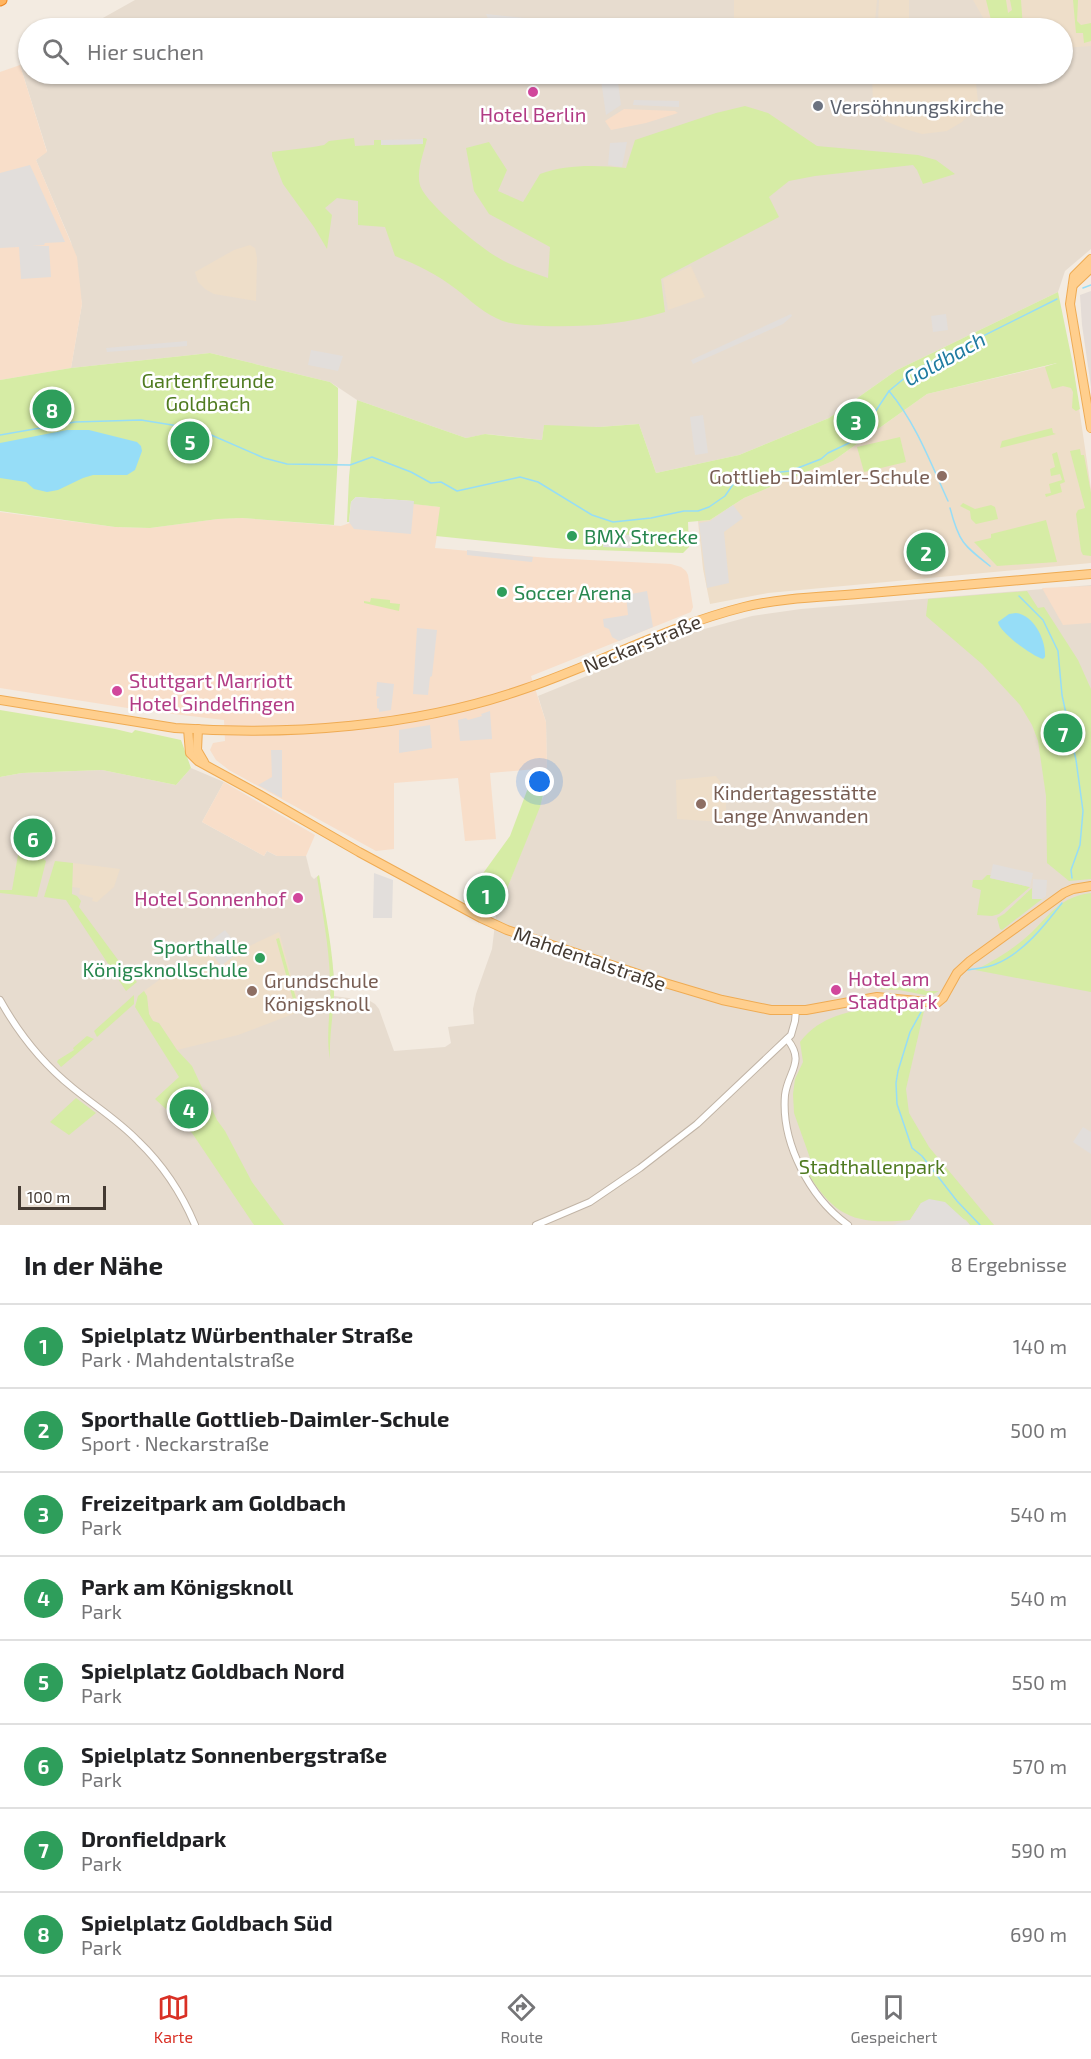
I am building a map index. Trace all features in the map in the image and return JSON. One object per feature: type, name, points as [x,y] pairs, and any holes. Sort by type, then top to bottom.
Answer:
[{"type":"main road","points":[[1091,259],[1078,270],[1071,286],[1070,308],[1091,428]]},
{"type":"main road","points":[[1071,286],[1091,268]]},
{"type":"main road","name":"Neckarstraße","points":[[198,729],[245,731],[335,726],[459,708],[553,679],[695,621],[768,602],[1091,574]]},
{"type":"main road","points":[[0,700],[198,729],[198,753],[207,765]]},
{"type":"main road","name":"Mahdentalstraße","points":[[188,729],[192,757],[359,852],[496,925],[643,976],[764,1010],[796,1010],[877,998],[900,998],[932,1003],[939,1001],[957,974],[970,961],[1064,893],[1091,886]]},
{"type":"street","points":[[0,999],[20,1031],[48,1065],[145,1147],[170,1180],[195,1225]]},
{"type":"street","points":[[536,1225],[590,1202],[640,1168],[697,1124],[787,1039],[793,1031],[796,1010]]},
{"type":"street","points":[[787,1039],[794,1047],[796,1055],[785,1099],[787,1127],[792,1148],[803,1171],[822,1200],[848,1225]]},
{"type":"shaded area","points":[[135,0],[1091,0],[1091,249],[1065,271],[1058,292],[897,370],[829,418],[739,455],[656,473],[639,424],[599,427],[544,426],[542,440],[486,434],[466,438],[357,400],[330,382],[210,353],[71,368],[82,304],[71,242],[36,160],[47,151],[26,84],[1073,84],[1073,18],[103,18]]},
{"type":"shaded area","points":[[734,0],[877,0],[875,18],[734,18]]},
{"type":"shaded area","points":[[879,0],[909,0],[909,18],[878,18]]},
{"type":"shaded area","points":[[973,0],[1091,0],[1091,46],[1073,47],[1073,18],[983,18]]},
{"type":"shaded area","points":[[486,14],[525,18],[488,18]]},
{"type":"shaded area","points":[[18,66],[18,84],[26,84],[47,152],[36,160],[77,257],[82,304],[71,368],[0,380],[0,72]]},
{"type":"shaded area","points":[[602,84],[618,84],[621,105],[606,115]]},
{"type":"shaded area","points":[[872,84],[976,84],[978,102],[962,122],[947,131],[922,134],[885,121],[873,102]]},
{"type":"shaded area","points":[[634,100],[679,101],[679,107],[633,105]]},
{"type":"shaded area","points":[[624,109],[678,113],[646,123],[611,130],[605,121]]},
{"type":"shaded area","points":[[423,139],[423,144],[381,145],[381,140]]},
{"type":"shaded area","points":[[627,142],[622,167],[608,165],[610,143]]},
{"type":"shaded area","points":[[30,165],[65,242],[32,246],[49,246],[51,277],[21,279],[19,247],[0,248],[0,173]]},
{"type":"shaded area","points":[[250,245],[255,248],[257,258],[256,301],[214,294],[198,282],[195,272],[234,250]]},
{"type":"shaded area","points":[[691,266],[705,297],[668,310],[663,279]]},
{"type":"shaded area","points":[[1091,291],[1091,387],[1080,295]]},
{"type":"shaded area","points":[[791,314],[792,316],[783,324],[693,364],[691,360]]},
{"type":"shaded area","points":[[946,314],[948,330],[933,332],[931,316]]},
{"type":"shaded area","points":[[187,341],[187,346],[107,352],[106,348]]},
{"type":"shaded area","points":[[311,350],[343,356],[338,371],[308,365]]},
{"type":"shaded area","name":"Gottlieb-Daimler-Schule","points":[[1072,360],[1091,489],[1091,563],[768,593],[710,604],[703,569],[698,521],[710,520],[744,498],[833,461],[927,394]]},
{"type":"shaded area","points":[[703,415],[708,453],[695,455],[690,417]]},
{"type":"shaded area","points":[[356,497],[414,501],[411,534],[354,529],[349,522],[351,502]]},
{"type":"shaded area","points":[[414,501],[414,504],[441,507],[435,548],[549,558],[671,564],[681,567],[688,575],[693,607],[691,612],[531,676],[546,722],[547,768],[490,773],[496,839],[465,841],[458,778],[394,783],[394,849],[376,851],[229,770],[216,760],[210,750],[213,743],[225,741],[224,720],[140,710],[0,688],[0,512],[115,527],[150,528],[242,518],[341,526]]},
{"type":"shaded area","points":[[733,505],[743,518],[724,532],[729,583],[707,588],[699,523],[710,521]]},
{"type":"shaded area","points":[[604,533],[632,535],[631,548],[603,547]]},
{"type":"shaded area","points":[[467,550],[533,557],[532,562],[467,555]]},
{"type":"shaded area","points":[[1091,585],[1091,1225],[0,1225],[0,777],[22,773],[102,770],[176,785],[191,768],[224,782],[202,822],[264,856],[267,851],[277,856],[306,856],[311,876],[314,879],[319,875],[334,976],[334,996],[370,1001],[375,1004],[379,1009],[394,1051],[445,1047],[451,1043],[448,1027],[474,1024],[473,1009],[476,994],[492,949],[496,916],[545,792],[547,780],[546,722],[538,696],[697,631],[752,616],[801,609]]},
{"type":"shaded area","points":[[1091,586],[1091,623],[1063,625],[1042,588]]},
{"type":"shaded area","points":[[647,591],[653,627],[619,641],[612,637],[609,629],[604,627],[603,619],[628,615],[626,595]]},
{"type":"shaded area","points":[[417,628],[437,630],[428,695],[413,694]]},
{"type":"shaded area","points":[[377,682],[394,684],[391,710],[379,712],[377,708],[377,699],[380,697],[376,696]]},
{"type":"shaded area","points":[[490,711],[492,739],[460,741],[458,720],[466,718],[468,720]]},
{"type":"shaded area","points":[[430,725],[432,748],[399,753],[399,730]]},
{"type":"shaded area","points":[[271,750],[282,750],[282,798],[258,785],[272,777]]},
{"type":"shaded area","name":"Kindertagesstätte Lange Anwanden","points":[[716,776],[726,790],[726,819],[723,819],[723,822],[677,819],[676,780]]},
{"type":"shaded area","points":[[224,782],[315,835],[306,856],[277,856],[267,851],[264,856],[202,822]]},
{"type":"shaded area","points":[[73,863],[120,869],[114,887],[97,902],[92,901],[93,898],[79,894],[80,888],[72,887]]},
{"type":"shaded area","points":[[993,864],[1033,873],[1030,887],[990,878]]},
{"type":"shaded area","points":[[374,873],[393,880],[392,918],[373,918]]},
{"type":"shaded area","points":[[1033,879],[1047,880],[1046,896],[1042,899],[1032,899]]},
{"type":"shaded area","points":[[225,930],[241,950],[221,966],[205,945]]},
{"type":"shaded area","name":"Grundschule Königsknoll","points":[[279,932],[301,1011],[238,1035],[177,1050],[159,1023],[153,1021],[149,1014],[144,991],[191,957],[208,950],[221,965],[241,950]]},
{"type":"shaded area","points":[[1083,1127],[1091,1132],[1091,1154],[1073,1142]]},
{"type":"shaded area","points":[[929,1199],[945,1202],[970,1225],[893,1225],[910,1220],[921,1203]]},
{"type":"green space","points":[[986,0],[1006,0],[1008,13],[1012,10],[1010,0],[1021,0],[1022,18],[990,18]]},
{"type":"green space","points":[[1073,0],[1078,0],[1077,21],[1081,25],[1091,23],[1091,41],[1084,43],[1083,33],[1076,33]]},
{"type":"green space","points":[[745,106],[768,113],[817,146],[918,155],[936,160],[955,174],[923,184],[913,165],[789,181],[769,197],[779,217],[661,279],[665,312],[634,320],[604,324],[542,326],[512,323],[496,318],[442,279],[395,256],[385,227],[358,225],[358,201],[337,198],[325,208],[332,215],[327,249],[283,184],[272,156],[272,152],[313,147],[324,145],[329,141],[354,138],[355,146],[374,145],[374,140],[381,140],[381,145],[423,144],[423,138],[425,138],[427,139],[419,180],[424,193],[442,213],[478,244],[497,257],[548,278],[550,247],[489,214],[474,191],[466,148],[489,142],[507,170],[498,191],[523,202],[540,174],[560,168],[582,166],[626,168],[635,140],[716,113]]},
{"type":"green space","points":[[1058,292],[1080,409],[1076,411],[1072,408],[1071,388],[1063,386],[1052,389],[1045,367],[1057,363],[927,394],[833,461],[744,498],[710,520],[688,522],[689,547],[683,553],[566,549],[436,536],[440,507],[413,504],[413,501],[356,497],[351,502],[349,522],[347,522],[357,400],[466,438],[485,434],[542,440],[544,425],[599,427],[639,424],[656,473],[739,455],[829,418],[897,370]]},
{"type":"green space","name":"Gartenfreunde Goldbach","points":[[210,353],[330,382],[338,388],[338,455],[334,525],[242,518],[150,528],[115,527],[0,511],[0,380],[71,368]]},
{"type":"green space","points":[[1052,428],[1053,433],[1056,434],[1000,448],[1002,441]]},
{"type":"green space","points":[[900,437],[906,462],[864,472],[857,447]]},
{"type":"green space","points":[[1080,449],[1081,455],[1084,455],[1091,493],[1091,556],[1083,555],[1081,551],[1076,514],[1078,510],[1085,508],[1070,451]]},
{"type":"green space","points":[[1057,452],[1065,482],[1060,484],[1062,492],[1046,497],[1045,494],[1051,493],[1049,484],[1062,480],[1060,474],[1051,476],[1050,469],[1055,467],[1052,454]]},
{"type":"green space","points":[[963,503],[975,509],[991,505],[995,507],[998,519],[976,524],[971,519],[970,511],[960,506]]},
{"type":"green space","points":[[1046,520],[1057,562],[997,566],[974,542],[991,538],[991,534]]},
{"type":"green space","points":[[1027,591],[1038,608],[1044,607],[1078,660],[1091,689],[1091,879],[1069,881],[1047,863],[1046,796],[1038,741],[1020,705],[982,664],[926,616],[928,599]]},
{"type":"green space","points":[[371,598],[390,600],[390,603],[400,604],[399,611],[364,603],[364,601],[370,602]]},
{"type":"green space","points":[[0,710],[132,733],[135,730],[181,740],[191,768],[176,785],[102,770],[22,773],[0,777]]},
{"type":"green space","points":[[546,770],[547,780],[540,807],[496,916],[463,901],[510,836],[534,772]]},
{"type":"green space","points":[[26,829],[42,831],[40,848],[24,845]]},
{"type":"green space","points":[[18,855],[42,858],[46,861],[37,897],[0,893],[0,890],[12,890]]},
{"type":"green space","points":[[55,861],[73,863],[72,894],[81,901],[79,907],[137,982],[126,991],[66,900],[44,897]]},
{"type":"green space","points":[[319,875],[334,981],[330,1059],[329,967],[317,877]]},
{"type":"green space","points":[[987,875],[991,875],[990,878],[1030,887],[999,914],[977,915],[981,890],[972,887],[973,880],[982,880]]},
{"type":"green space","points":[[1032,888],[1032,899],[1042,899],[1002,930],[1000,929],[997,918]]},
{"type":"green space","points":[[1091,893],[1091,992],[975,970],[1017,944],[1060,905]]},
{"type":"green space","points":[[279,938],[299,1009],[296,1010],[276,939]]},
{"type":"green space","points":[[890,980],[891,986],[907,988],[908,983],[916,991],[920,988],[926,991],[939,991],[930,996],[881,989],[881,984]]},
{"type":"green space","points":[[144,991],[147,996],[149,1014],[153,1021],[159,1023],[177,1050],[192,1066],[217,1120],[252,1182],[284,1225],[254,1225],[192,1133],[155,1099],[179,1077],[135,1007],[138,996]]},
{"type":"green space","points":[[134,995],[134,1004],[97,1037],[94,1031]]},
{"type":"green space","name":"Stadthallenpark","points":[[875,1007],[924,1011],[906,1089],[909,1113],[929,1147],[994,1225],[970,1225],[966,1220],[921,1203],[910,1220],[860,1219],[837,1208],[817,1187],[807,1172],[811,1168],[810,1158],[794,1113],[795,1079],[803,1062],[800,1042],[824,1021]]},
{"type":"green space","points":[[87,1036],[94,1039],[61,1067],[58,1060],[74,1050],[73,1048]]},
{"type":"green space","points":[[76,1098],[96,1113],[69,1135],[50,1122]]},
{"type":"water","points":[[67,430],[89,430],[137,442],[142,451],[135,470],[127,475],[93,475],[58,490],[47,492],[34,489],[26,482],[0,478],[0,443]]},
{"type":"water","points":[[1016,613],[1028,618],[1038,629],[1045,650],[1043,659],[1017,643],[1000,626],[998,622],[1009,614]]},
{"type":"waterway","name":"Goldbach","points":[[1083,288],[1091,285]]},
{"type":"waterway","name":"Goldbach","points":[[0,435],[75,422],[141,420],[191,428],[264,458],[287,464],[350,465],[372,457],[411,472],[431,483],[441,482],[457,491],[520,477],[538,482],[592,515],[613,522],[651,518],[684,511],[698,511],[709,507],[725,496],[734,483],[771,473],[790,471],[821,459],[849,443],[863,430],[889,391],[913,371],[1057,299]]},
{"type":"waterway","points":[[889,391],[915,430],[948,501]]},
{"type":"waterway","points":[[950,508],[963,542],[990,566]]},
{"type":"waterway","points":[[1019,596],[1043,620],[1058,651],[1062,695],[1076,760],[1083,811],[1080,845],[1071,870],[1072,878]]},
{"type":"waterway","points":[[968,970],[993,965],[1015,953],[1041,929],[1062,903]]},
{"type":"waterway","points":[[921,1012],[910,1032],[898,1071],[897,1104],[912,1148],[922,1156],[957,1201],[980,1225]]},
{"type":"place","name":"Hotel Berlin","points":[[533,92]]},
{"type":"place","name":"Versöhnungskirche","points":[[818,106]]},
{"type":"place","name":"Spielplatz Goldbach Süd","points":[[52,409]]},
{"type":"place","name":"Freizeitpark am Goldbach","points":[[856,421]]},
{"type":"place","name":"Spielplatz Goldbach Nord","points":[[190,441]]},
{"type":"place","name":"Gottlieb-Daimler-Schule","points":[[942,476]]},
{"type":"place","name":"BMX Strecke","points":[[572,536]]},
{"type":"place","name":"Sporthalle Gottlieb-Daimler-Schule","points":[[926,552]]},
{"type":"place","name":"Soccer Arena","points":[[502,592]]},
{"type":"place","name":"Stuttgart Marriott Hotel Sindelfingen","points":[[117,691]]},
{"type":"place","name":"Dronfieldpark","points":[[1063,733]]},
{"type":"place","name":"Kindertagesstätte Lange Anwanden","points":[[701,804]]},
{"type":"place","name":"Spielplatz Sonnenbergstraße","points":[[33,838]]},
{"type":"place","name":"Spielplatz Würbenthaler Straße","points":[[486,895]]},
{"type":"place","name":"Hotel Sonnenhof","points":[[298,898]]},
{"type":"place","name":"Sporthalle Königsknollschule","points":[[260,958]]},
{"type":"place","name":"Hotel am Stadtpark","points":[[836,990]]},
{"type":"place","name":"Grundschule Königsknoll","points":[[252,991]]},
{"type":"place","name":"Park am Königsknoll","points":[[189,1109]]}]
